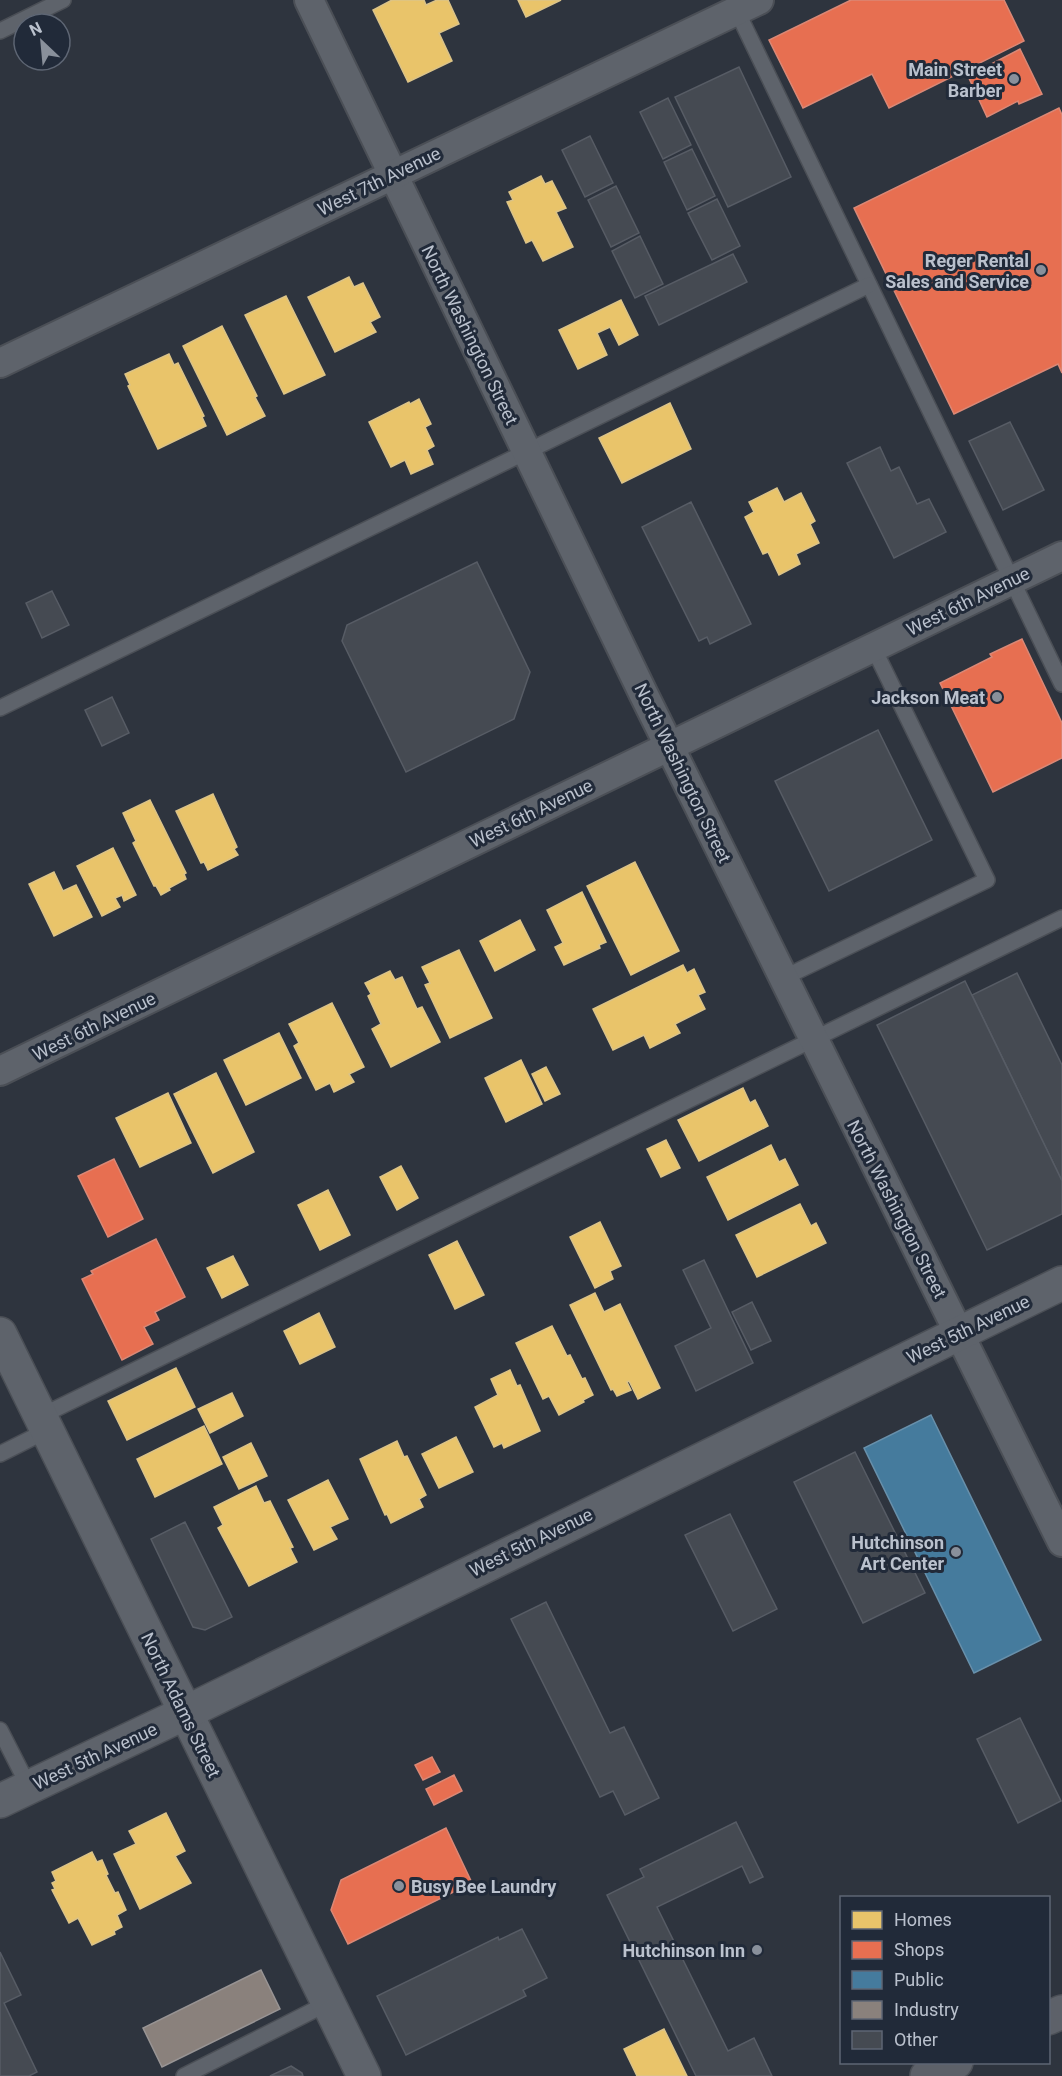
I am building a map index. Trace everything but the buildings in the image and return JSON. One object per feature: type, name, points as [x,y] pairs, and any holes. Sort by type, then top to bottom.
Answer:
[{"type":"main road","points":[[927,2076],[952,2064]]},
{"type":"street","name":"North Washington Street","points":[[309,0],[812,1038],[1062,1542]]},
{"type":"street","name":"West 7th Avenue","points":[[0,363],[393,175],[742,4]]},
{"type":"street","name":"West 6th Avenue","points":[[0,1071],[1062,556]]},
{"type":"street","name":"West 5th Avenue","points":[[14,1794],[185,1713],[1062,1283]]},
{"type":"street","name":"North Adams Street","points":[[0,1334],[364,2076]]},
{"type":"lane","points":[[0,31],[63,0]]},
{"type":"lane","points":[[742,4],[869,285],[1062,684]]},
{"type":"lane","points":[[0,708],[869,285]]},
{"type":"lane","points":[[783,978],[987,880],[873,647]]},
{"type":"lane","points":[[0,1454],[44,1423],[812,1038],[1062,918]]},
{"type":"lane","points":[[0,1730],[14,1794]]},
{"type":"lane","points":[[184,2076],[328,2003]]},
{"type":"place","name":"Main Street Barber","points":[[1014,79]]},
{"type":"place","name":"Reger Rental Sales and Service","points":[[1041,270]]},
{"type":"place","name":"Jackson Meat","points":[[997,697]]},
{"type":"place","name":"Hutchinson Art Center","points":[[956,1552]]},
{"type":"place","name":"Busy Bee Laundry","points":[[399,1886]]},
{"type":"place","name":"Hutchinson Inn","points":[[757,1950]]}]
